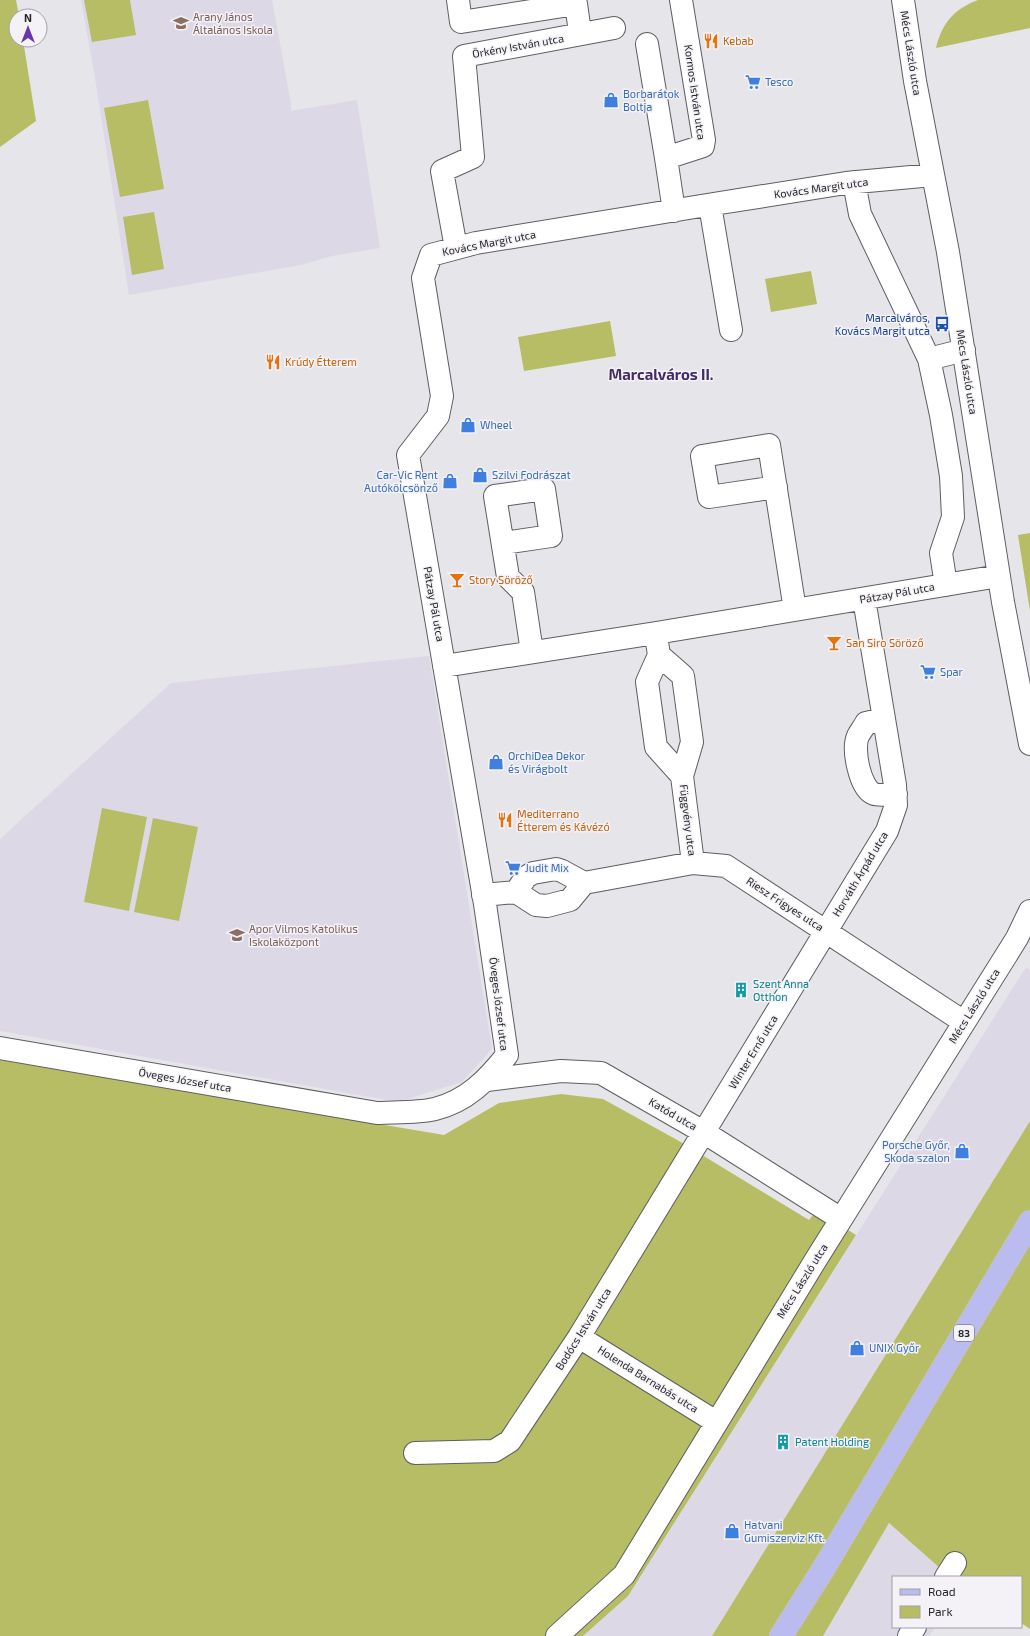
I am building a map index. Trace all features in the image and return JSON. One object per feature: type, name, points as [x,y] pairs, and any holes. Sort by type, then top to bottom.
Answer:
[{"type":"main road","name":"83","points":[[781,1636],[822,1571],[1030,1222]]},
{"type":"street","points":[[458,0],[461,22],[576,4],[579,25]]},
{"type":"street","name":"Kormos István utca","points":[[666,158],[703,146],[704,140],[681,0]]},
{"type":"street","name":"Mécs László utca","points":[[903,0],[915,81],[948,252],[999,576],[1030,744]]},
{"type":"street","name":"Örkény István utca","points":[[456,248],[442,171],[473,157],[464,56],[614,28]]},
{"type":"street","points":[[648,44],[674,210]]},
{"type":"street","name":"Kovács Margit utca","points":[[408,455],[438,416],[442,396],[422,278],[431,254],[456,248],[674,210],[854,182],[933,175]]},
{"type":"street","points":[[854,182],[862,218],[929,359],[941,415],[951,476],[953,517],[941,553],[946,584]]},
{"type":"street","points":[[710,205],[731,330]]},
{"type":"street","points":[[929,359],[964,350]]},
{"type":"street","name":"Pátzay Pál utca","points":[[408,455],[444,666],[656,633],[999,576]]},
{"type":"street","points":[[776,487],[795,610]]},
{"type":"street","points":[[502,543],[508,576],[523,592],[532,652]]},
{"type":"street","name":"Horváth Árpád utca","points":[[826,930],[887,831],[896,805],[896,794],[864,599]]},
{"type":"street","points":[[656,633],[659,656]]},
{"type":"street","name":"Függvény utca","points":[[682,776],[656,747],[647,682],[659,656],[683,676],[692,742],[682,776],[693,863]]},
{"type":"street","name":"Öveges József utca","points":[[0,1048],[377,1113],[435,1109],[467,1096],[487,1080],[507,1055],[483,895],[444,666]]},
{"type":"street","points":[[884,719],[866,723],[857,737],[856,752],[862,780],[868,790],[875,794],[896,794]]},
{"type":"street","name":"Riesz Frigyes utca","points":[[584,882],[693,863],[726,866],[826,930],[964,1022]]},
{"type":"street","points":[[483,895],[516,892],[536,905],[547,906],[570,900],[584,882],[562,870],[556,869],[532,872],[526,876],[516,892]]},
{"type":"street","name":"Mécs László utca","points":[[557,1636],[624,1575],[841,1219],[1017,938],[1030,911]]},
{"type":"street","name":"Winter Ernő utca","points":[[705,1133],[826,930]]},
{"type":"street","name":"Katód utca","points":[[487,1080],[561,1071],[601,1073],[705,1133],[841,1219]]},
{"type":"street","name":"Bodócs István utca","points":[[415,1453],[494,1451],[510,1441],[579,1337],[705,1133]]},
{"type":"street","name":"Holenda Barnabás utca","points":[[579,1337],[716,1422]]},
{"type":"shaded area","points":[[81,0],[272,0],[291,111],[357,100],[380,248],[332,256],[301,265],[129,295],[95,78]]},
{"type":"shaded area","name":"Apor Vilmos Katolikus Iskolaközpont","points":[[429,656],[492,1049],[462,1082],[398,1102],[0,1031],[0,839],[171,683]]},
{"type":"shaded area","points":[[1026,967],[1030,970],[1030,1121],[712,1636],[583,1636],[628,1596]]},
{"type":"shaded area","points":[[889,1523],[949,1576],[892,1576],[892,1628],[934,1628],[929,1636],[823,1636]]},
{"type":"green space","points":[[0,0],[16,0],[18,8],[8,8],[8,48],[24,48],[36,121],[0,147]]},
{"type":"green space","points":[[84,0],[130,0],[136,35],[92,42]]},
{"type":"green space","points":[[978,0],[1030,0],[1030,28],[936,48],[942,31],[950,18],[962,8]]},
{"type":"green space","points":[[148,100],[164,189],[120,197],[104,108]]},
{"type":"green space","points":[[154,212],[164,269],[132,275],[123,217]]},
{"type":"green space","points":[[811,271],[817,304],[771,312],[765,279]]},
{"type":"green space","points":[[610,321],[616,356],[524,371],[518,337]]},
{"type":"green space","points":[[1030,533],[1030,611],[1018,535]]},
{"type":"green space","points":[[102,808],[147,817],[129,911],[84,902]]},
{"type":"green space","points":[[153,818],[198,827],[179,921],[134,912]]},
{"type":"green space","points":[[0,1060],[444,1135],[499,1103],[561,1094],[603,1099],[679,1141],[809,1220],[817,1210],[856,1235],[628,1596],[583,1636],[0,1636]]},
{"type":"green space","points":[[1030,1121],[1030,1629],[1022,1624],[1022,1576],[949,1576],[889,1523],[823,1636],[712,1636]]},
{"type":"place","name":"Arany János Általános Iskola","points":[[181,23]]},
{"type":"place","name":"Kebab","points":[[711,41]]},
{"type":"place","name":"Tesco","points":[[753,82]]},
{"type":"place","name":"Borbarátok Boltja","points":[[611,100]]},
{"type":"place","name":"Marcalváros, Kovács Margit utca","points":[[942,324]]},
{"type":"place","name":"Krúdy Étterem","points":[[273,362]]},
{"type":"place","name":"Wheel","points":[[468,425]]},
{"type":"place","name":"Szilvi Fodrászat","points":[[480,475]]},
{"type":"place","name":"Car-Vic Rent Autókölcsönző","points":[[450,481]]},
{"type":"place","name":"Story Söröző","points":[[457,580]]},
{"type":"place","name":"San Siro Söröző","points":[[834,643]]},
{"type":"place","name":"Spar","points":[[928,672]]},
{"type":"place","name":"OrchiDea Dekor és Virágbolt","points":[[496,762]]},
{"type":"place","name":"Mediterrano Étterem és Kávézó","points":[[505,820]]},
{"type":"place","name":"Judit Mix","points":[[513,868]]},
{"type":"place","name":"Apor Vilmos Katolikus Iskolaközpont","points":[[237,935]]},
{"type":"place","name":"Szent Anna Otthon","points":[[741,990]]},
{"type":"place","name":"Porsche Győr, Skoda szalon","points":[[962,1151]]},
{"type":"place","name":"UNIX Győr","points":[[857,1348]]},
{"type":"place","name":"Patent Holding","points":[[783,1442]]},
{"type":"place","name":"Hatvani Gumiszerviz Kft.","points":[[732,1531]]},
{"type":"district","name":"Marcalváros II.","points":[[661,375]]}]
